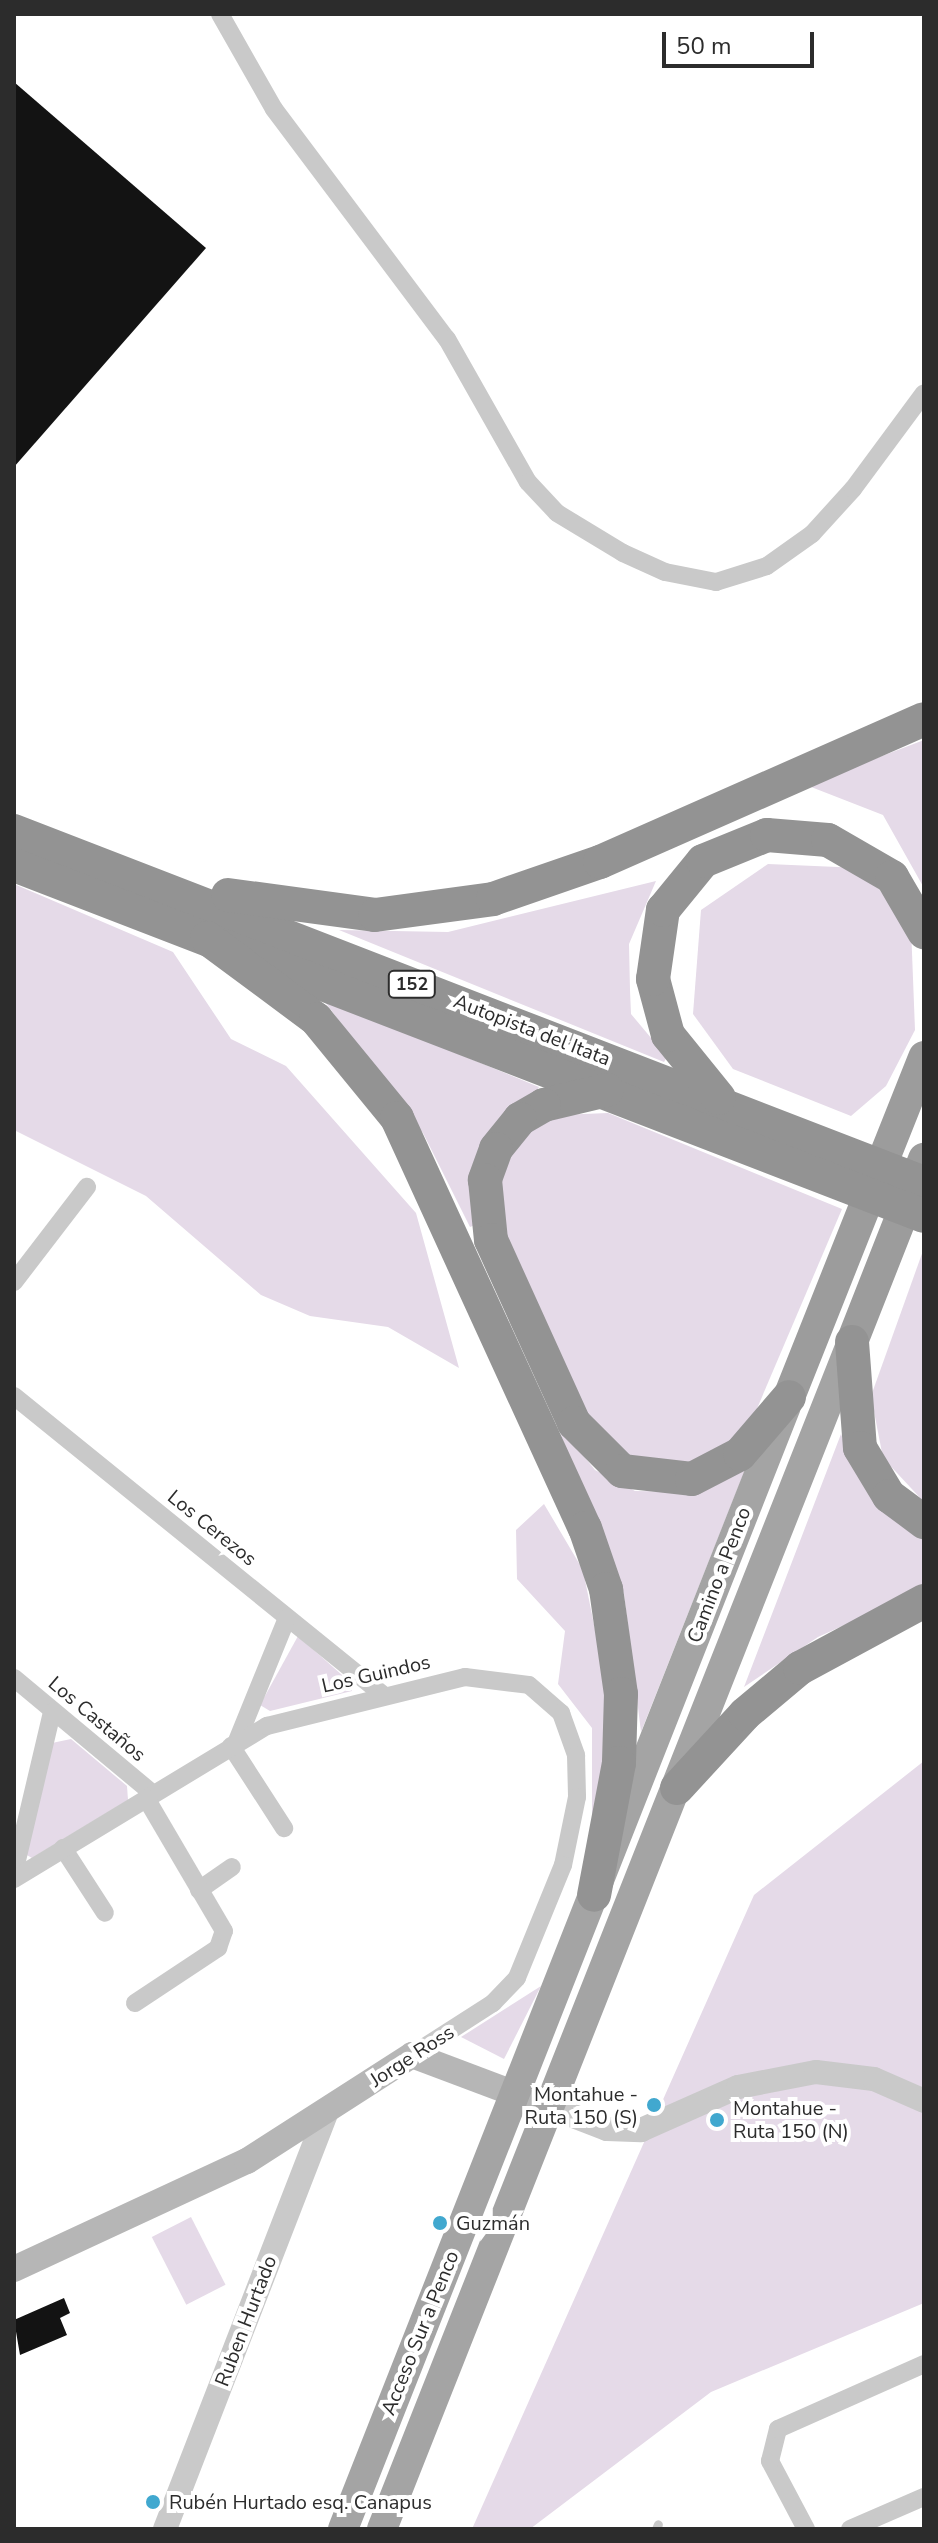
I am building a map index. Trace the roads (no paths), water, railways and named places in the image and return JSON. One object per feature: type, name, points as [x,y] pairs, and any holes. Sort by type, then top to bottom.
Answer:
[{"type":"highway","points":[[96,861],[318,911],[448,909],[571,873],[924,719]]},
{"type":"highway","name":"Autopista del Itata","points":[[14,831],[728,1106],[820,1159]]},
{"type":"highway","points":[[728,1106],[679,1055],[655,997],[658,925],[690,872],[750,839],[828,840],[892,877],[924,932]]},
{"type":"highway","name":"Autopista del Itata","points":[[14,865],[607,1090],[820,1159]]},
{"type":"highway","points":[[207,938],[316,1019],[397,1118],[585,1528],[609,1601],[621,1694],[619,1763],[594,1895]]},
{"type":"highway","name":"Camino a Penco","points":[[789,1397],[924,1057]]},
{"type":"highway","points":[[607,1090],[544,1105],[520,1119],[496,1149],[485,1180],[491,1240],[574,1423],[622,1471],[676,1481],[731,1461],[789,1397]]},
{"type":"highway","points":[[820,1159],[920,1197]]},
{"type":"highway","name":"Camino a Penco","points":[[852,1342],[920,1197],[924,1159]]},
{"type":"highway","points":[[852,1342],[860,1448],[889,1496],[924,1522]]},
{"type":"highway","points":[[677,1788],[745,1714],[800,1668],[924,1601]]},
{"type":"main road","name":"Camino a Penco","points":[[550,2107],[852,1342]]},
{"type":"main road","name":"Camino a Penco","points":[[515,2093],[789,1397]]},
{"type":"main road","points":[[412,2055],[550,2107]]},
{"type":"main road","name":"Jorge Ross","points":[[14,2269],[211,2180],[327,2112],[412,2055]]},
{"type":"main road","name":"Acceso Sur a Penco","points":[[343,2529],[515,2093]]},
{"type":"main road","name":"Acceso Sur a Penco","points":[[382,2529],[550,2107]]},
{"type":"street","points":[[220,14],[274,109],[447,339],[528,482],[557,513],[623,553],[665,572],[716,582],[767,566],[812,534],[853,489],[924,393]]},
{"type":"street","points":[[14,1282],[87,1187]]},
{"type":"street","name":"Los Cerezos","points":[[14,1396],[382,1694]]},
{"type":"street","points":[[284,1828],[234,1743],[287,1618]]},
{"type":"street","name":"Los Guindos","points":[[14,1876],[234,1743],[305,1712],[478,1675],[529,1685]]},
{"type":"street","name":"Los Castaños","points":[[14,1678],[149,1796]]},
{"type":"street","name":"Jorge Ross","points":[[412,2055],[493,2003],[517,1978],[563,1865],[577,1797],[576,1755],[561,1713],[529,1685]]},
{"type":"street","name":"Los Guindos","points":[[14,1876],[52,1712]]},
{"type":"street","points":[[135,2003],[218,1948],[224,1931],[149,1796]]},
{"type":"street","points":[[63,1848],[105,1913]]},
{"type":"street","points":[[199,1890],[232,1867]]},
{"type":"street","points":[[550,2107],[607,2129],[641,2130],[738,2087],[816,2072],[874,2079],[924,2101]]},
{"type":"street","name":"Ruben Hurtado","points":[[165,2529],[327,2112]]},
{"type":"street","points":[[806,2529],[770,2461],[774,2435],[783,2424],[924,2364]]},
{"type":"street","points":[[850,2529],[924,2497]]},
{"type":"place","name":"Montahue - Ruta 150 (S)","points":[[654,2105]]},
{"type":"place","name":"Montahue - Ruta 150 (N)","points":[[717,2120]]},
{"type":"place","name":"Guzmán","points":[[440,2223]]},
{"type":"place","name":"Rubén Hurtado esq. Canapus","points":[[153,2502]]}]
